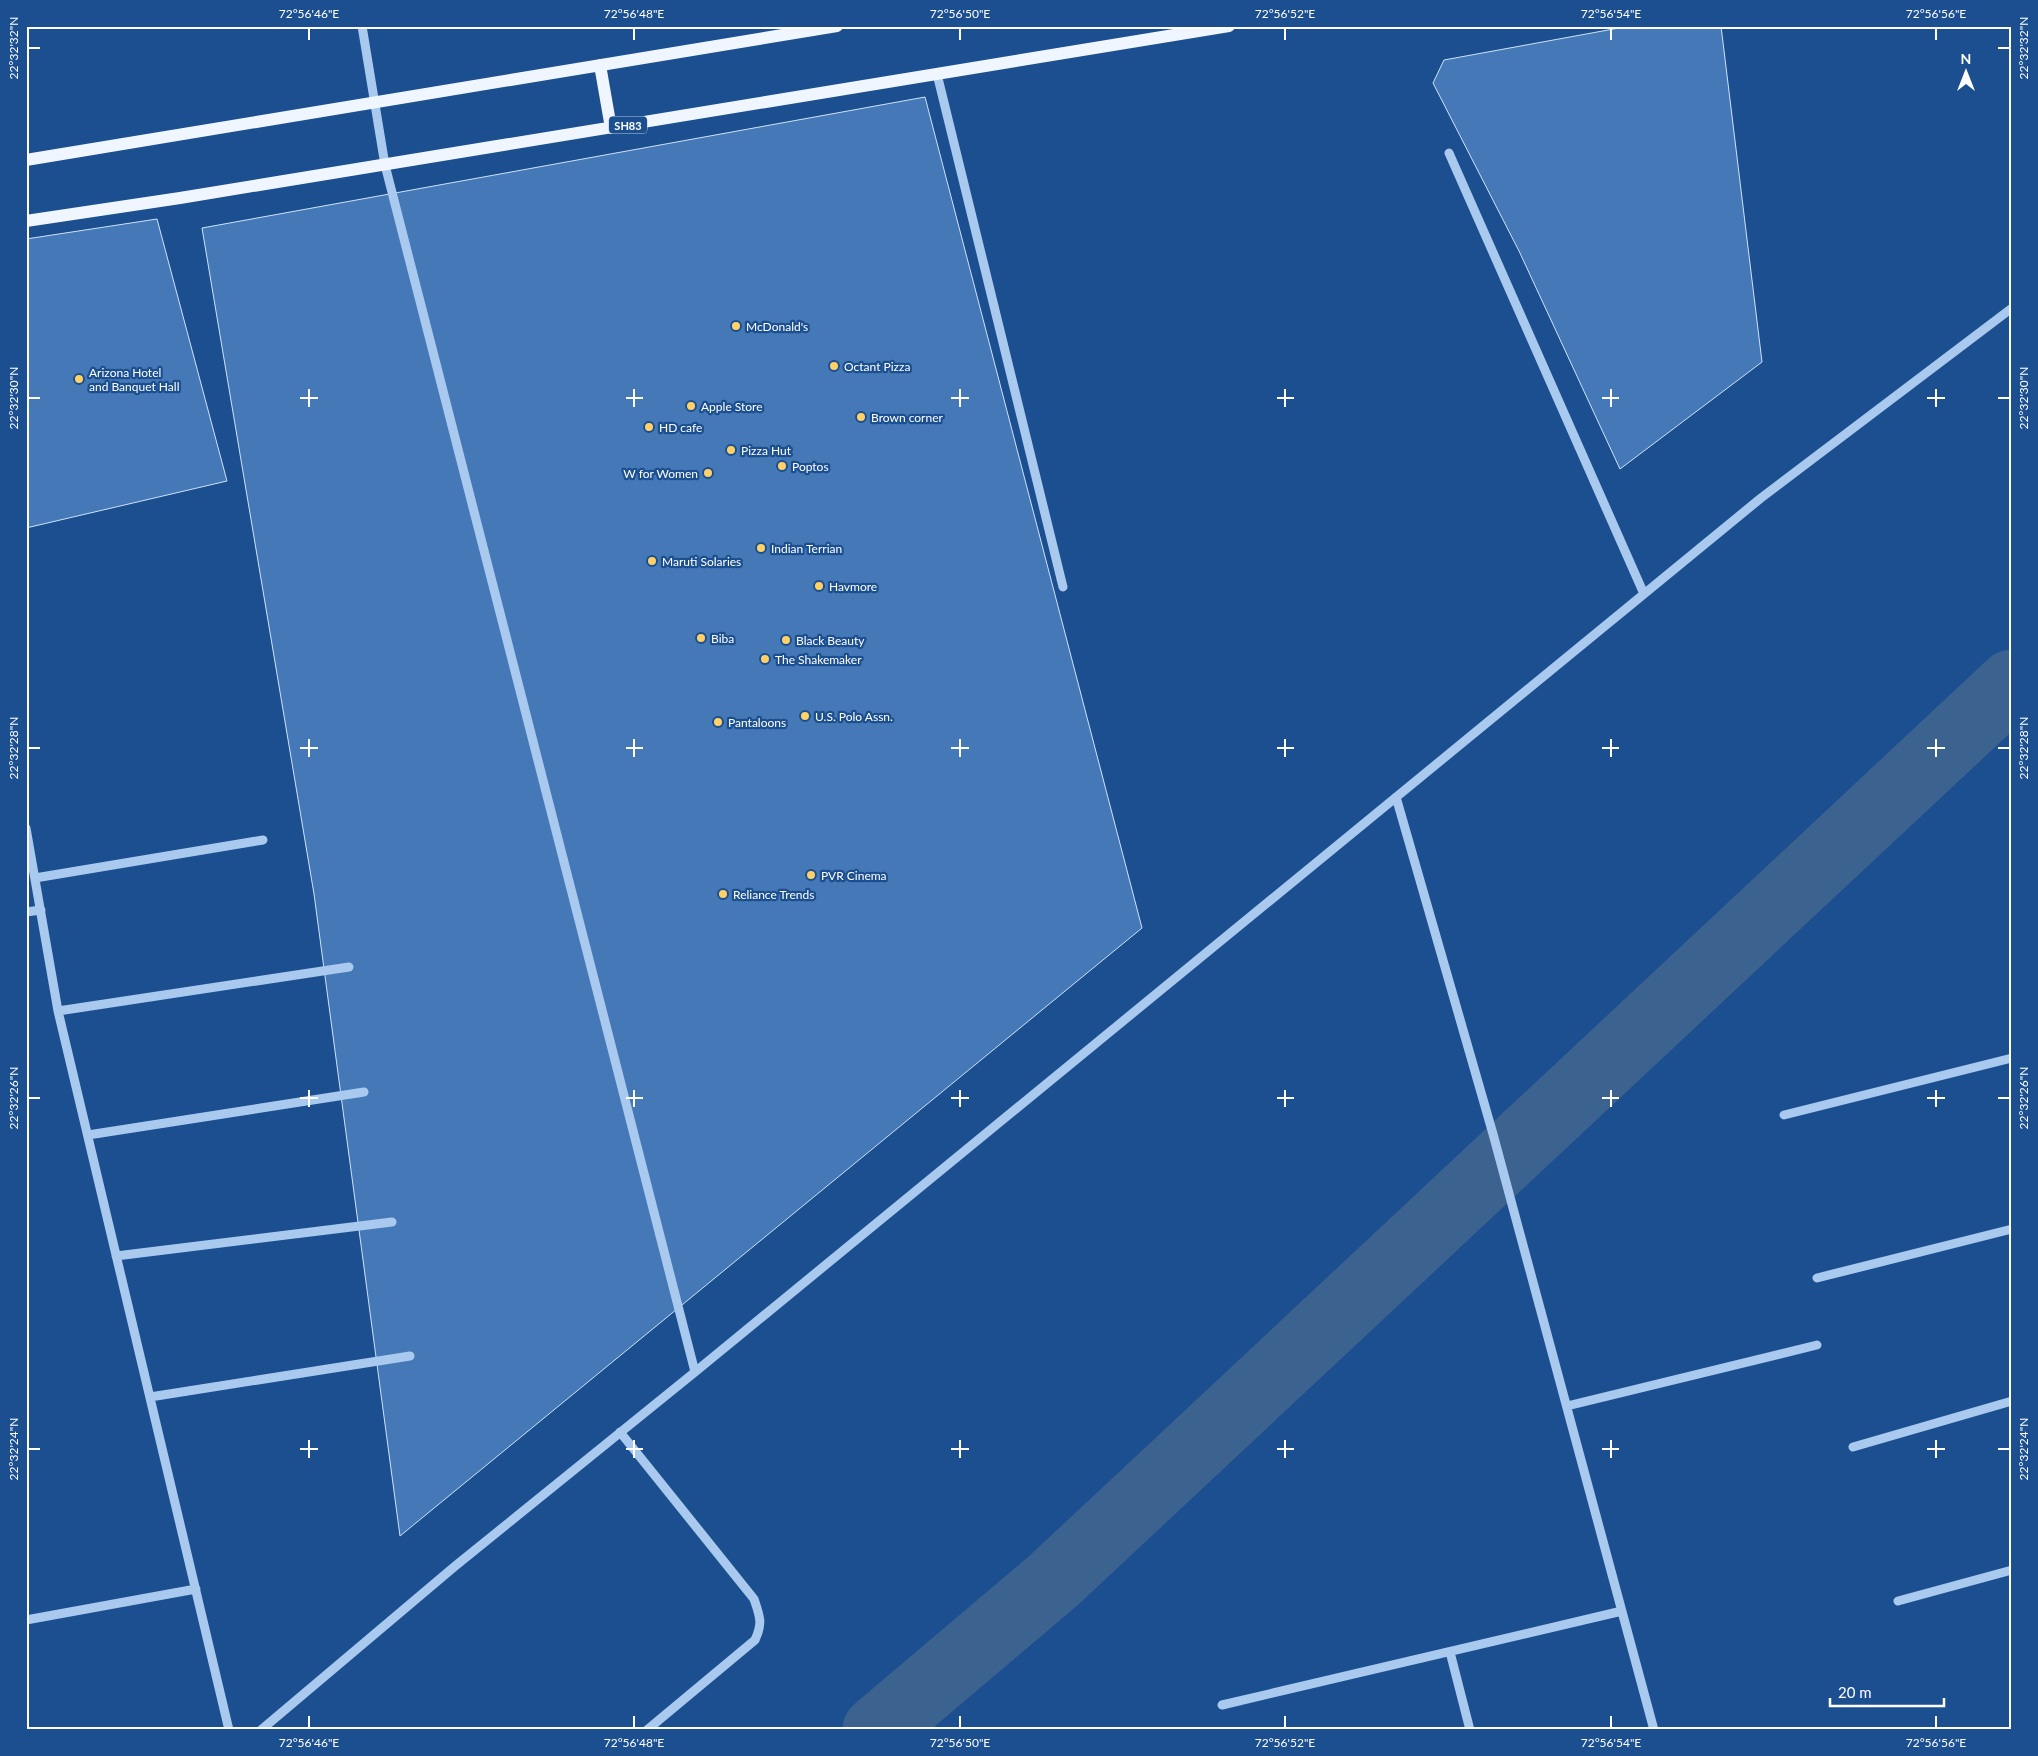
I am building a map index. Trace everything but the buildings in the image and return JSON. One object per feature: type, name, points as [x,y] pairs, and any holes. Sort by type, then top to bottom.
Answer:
[{"type":"main road","points":[[26,160],[837,26]]},
{"type":"main road","name":"SH83","points":[[26,220],[180,198],[385,165],[1229,26]]},
{"type":"main road","points":[[600,65],[611,128]]},
{"type":"street","points":[[362,26],[385,165],[695,1372]]},
{"type":"street","points":[[937,74],[1063,587]]},
{"type":"street","points":[[1449,153],[1644,594]]},
{"type":"street","points":[[261,1730],[454,1567],[695,1372],[1761,498],[2012,308]]},
{"type":"street","points":[[1396,797],[1493,1134],[1654,1730]]},
{"type":"street","points":[[26,828],[58,1011],[229,1730]]},
{"type":"street","points":[[36,878],[263,840]]},
{"type":"street","points":[[26,912],[41,910]]},
{"type":"street","points":[[58,1011],[350,967]]},
{"type":"street","points":[[1784,1115],[2012,1058]]},
{"type":"street","points":[[88,1135],[364,1092]]},
{"type":"street","points":[[116,1256],[392,1222]]},
{"type":"street","points":[[1817,1278],[2012,1228]]},
{"type":"street","points":[[1567,1406],[1817,1345]]},
{"type":"street","points":[[150,1397],[410,1356]]},
{"type":"street","points":[[1853,1447],[2012,1401]]},
{"type":"street","points":[[620,1432],[754,1600],[761,1617],[761,1629],[755,1640],[647,1730]]},
{"type":"street","points":[[1898,1601],[2012,1570]]},
{"type":"street","points":[[26,1620],[196,1589]]},
{"type":"street","points":[[1222,1705],[1622,1611]]},
{"type":"street","points":[[1450,1652],[1470,1730]]},
{"type":"waterway","points":[[877,1730],[1053,1581],[2012,684]]},
{"type":"place","name":"McDonald's","points":[[736,326]]},
{"type":"place","name":"Octant Pizza","points":[[834,366]]},
{"type":"place","name":"Arizona Hotel and Banquet Hall","points":[[79,379]]},
{"type":"place","name":"Apple Store","points":[[691,406]]},
{"type":"place","name":"Brown corner","points":[[861,417]]},
{"type":"place","name":"HD cafe","points":[[649,427]]},
{"type":"place","name":"Pizza Hut","points":[[731,450]]},
{"type":"place","name":"Poptos","points":[[782,466]]},
{"type":"place","name":"W for Women","points":[[708,473]]},
{"type":"place","name":"Indian Terrian","points":[[761,548]]},
{"type":"place","name":"Maruti Solaries","points":[[652,561]]},
{"type":"place","name":"Havmore","points":[[819,586]]},
{"type":"place","name":"Biba","points":[[701,638]]},
{"type":"place","name":"Black Beauty","points":[[786,640]]},
{"type":"place","name":"The Shakemaker","points":[[765,659]]},
{"type":"place","name":"U.S. Polo Assn.","points":[[805,716]]},
{"type":"place","name":"Pantaloons","points":[[718,722]]},
{"type":"place","name":"PVR Cinema","points":[[811,875]]},
{"type":"place","name":"Reliance Trends","points":[[723,894]]}]
